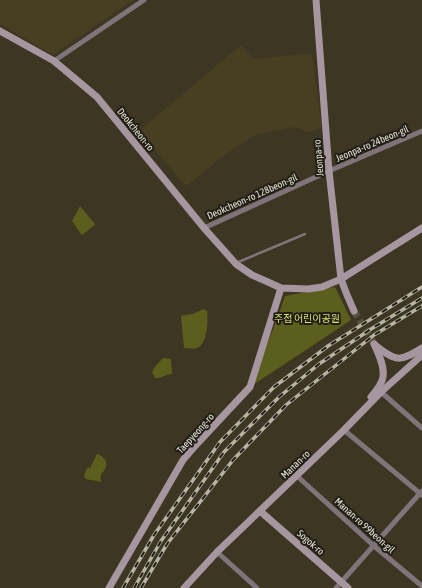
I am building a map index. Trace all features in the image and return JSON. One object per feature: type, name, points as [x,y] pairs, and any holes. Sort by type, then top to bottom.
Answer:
[{"type":"street","points":[[54,62],[144,0]]},
{"type":"street","name":"Jeonpa-ro","points":[[316,0],[329,171],[341,279],[354,311]]},
{"type":"street","name":"Deokcheon-ro","points":[[0,31],[54,62],[97,96],[204,228],[236,264],[252,274],[281,288],[308,289],[322,287],[341,279],[422,228]]},
{"type":"street","name":"Jeonpa-ro 24beon-gil","points":[[329,171],[422,131]]},
{"type":"street","name":"Deokcheon-ro 128beon-gil","points":[[204,228],[329,171]]},
{"type":"street","name":"Taepyeong-ro","points":[[109,588],[183,460],[250,388],[281,288]]},
{"type":"street","points":[[364,410],[383,378],[380,358],[374,344],[388,355],[395,358],[409,356],[422,348]]},
{"type":"street","name":"Manan-ro","points":[[184,588],[217,552],[297,476],[381,392],[422,355]]},
{"type":"street","points":[[381,392],[422,428]]},
{"type":"street","points":[[336,588],[421,493],[344,430]]},
{"type":"street","name":"Manan-ro 99beon-gil","points":[[297,476],[374,546],[422,586]]},
{"type":"street","name":"Sogok-ro","points":[[260,511],[348,588]]},
{"type":"street","points":[[217,552],[257,588]]},
{"type":"lane","points":[[236,264],[305,234]]},
{"type":"shaded area","points":[[0,0],[133,0],[53,55],[0,24]]},
{"type":"shaded area","points":[[241,45],[254,59],[302,54],[312,55],[322,128],[309,132],[294,127],[255,135],[231,150],[186,186],[139,131]]},
{"type":"green space","points":[[80,206],[95,224],[82,235],[72,221]]},
{"type":"green space","name":"주접 어린이공원","points":[[335,287],[351,320],[250,387],[285,296]]},
{"type":"green space","points":[[204,309],[207,311],[207,330],[202,344],[194,349],[184,348],[181,316],[192,314]]},
{"type":"green space","points":[[163,358],[171,359],[172,374],[155,378],[152,373],[154,368]]},
{"type":"green space","points":[[97,454],[102,456],[106,462],[105,469],[101,476],[101,482],[86,479],[84,476]]},
{"type":"tunnel","points":[[354,311],[374,344]]},
{"type":"railway","points":[[123,588],[154,535],[220,442],[274,387],[328,346],[422,287]]},
{"type":"railway","points":[[134,588],[161,541],[224,452],[279,397],[319,364],[371,329],[422,298]]},
{"type":"railway","points":[[141,588],[167,544],[233,460],[286,405],[374,335],[422,306]]}]
